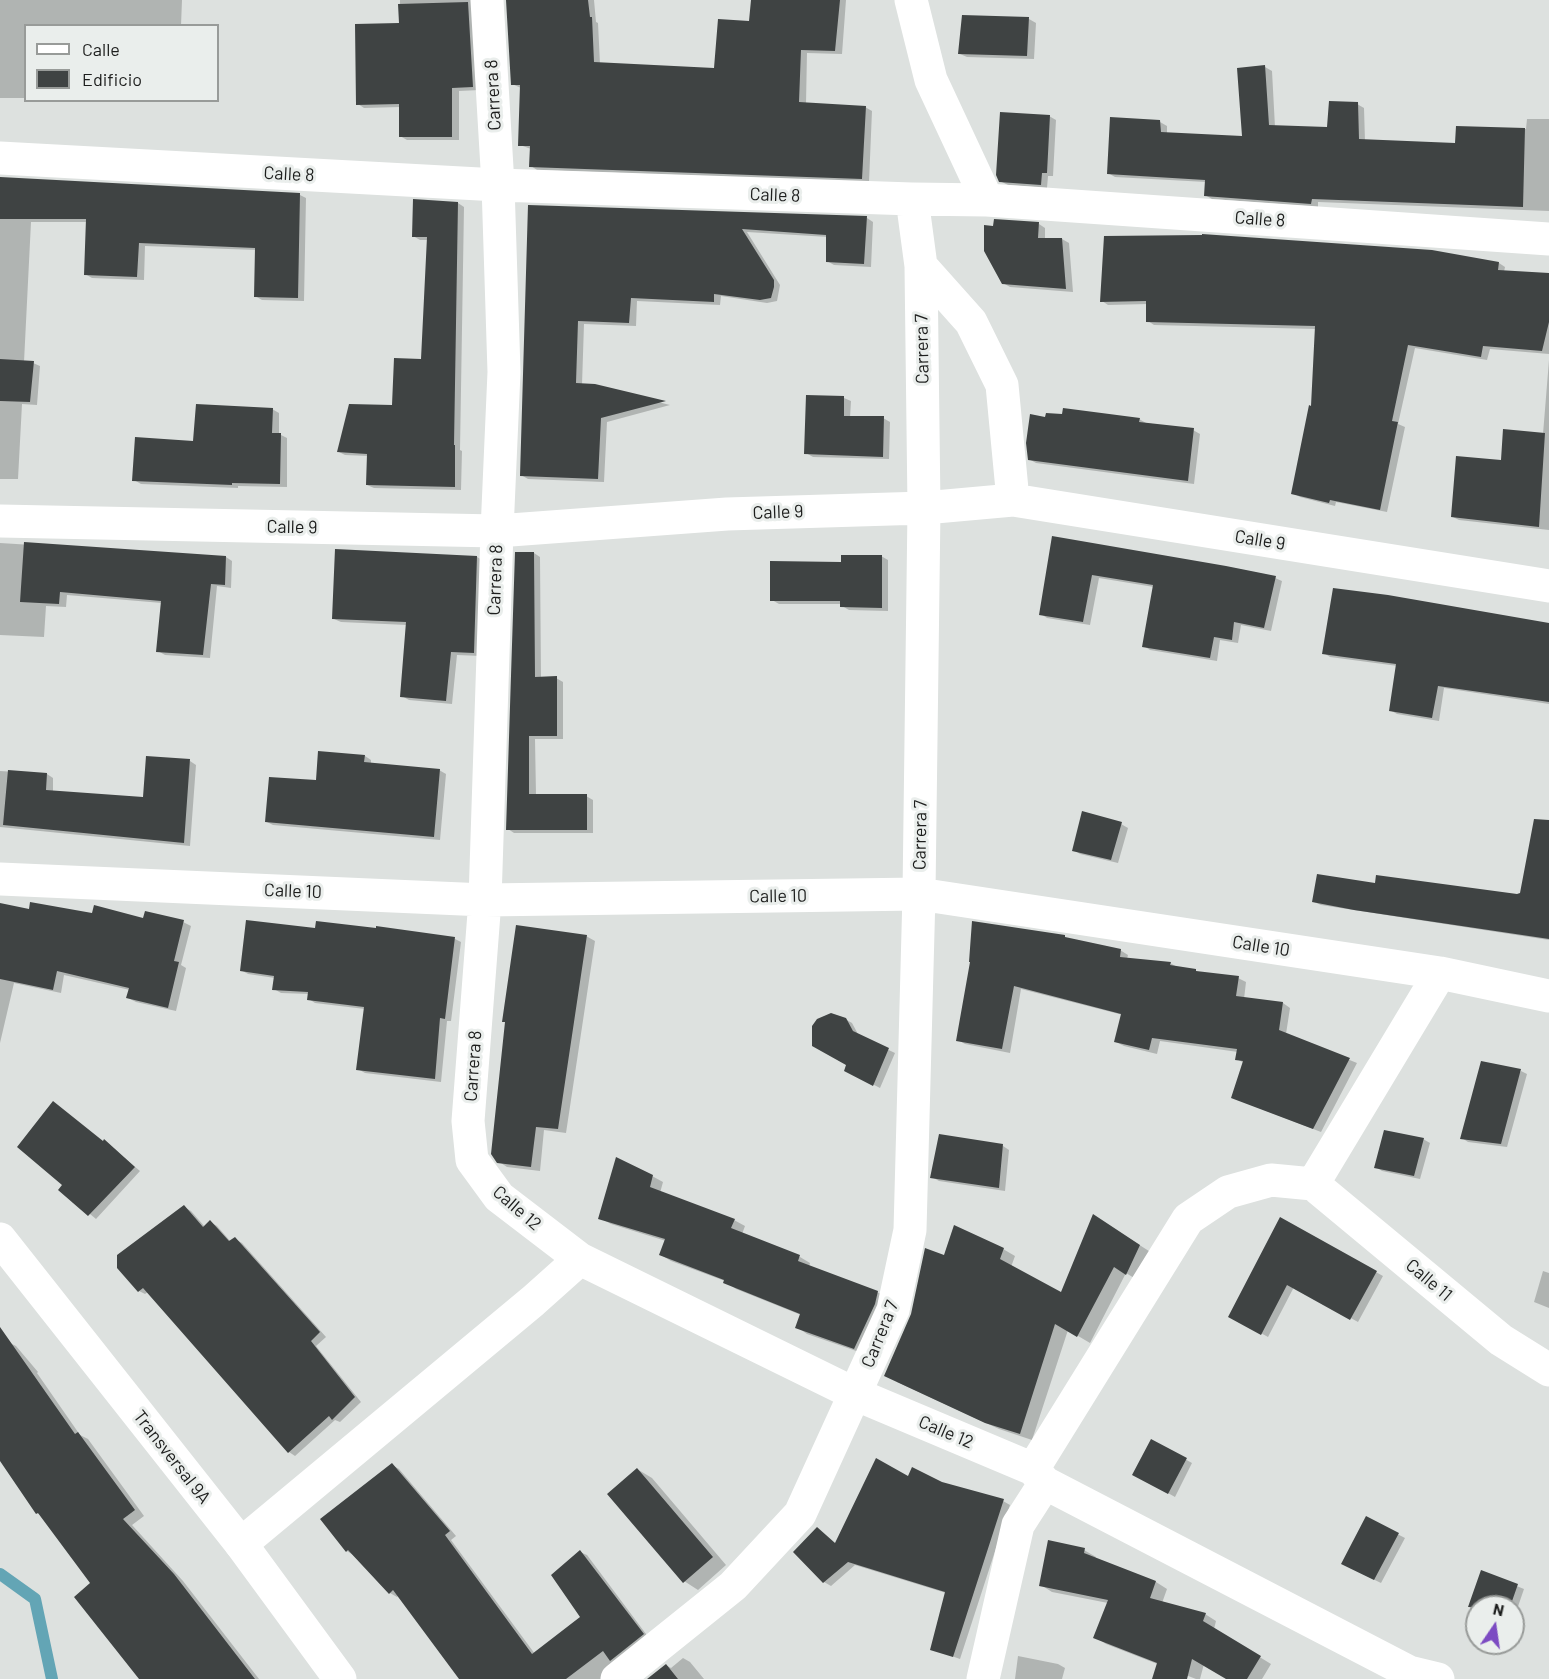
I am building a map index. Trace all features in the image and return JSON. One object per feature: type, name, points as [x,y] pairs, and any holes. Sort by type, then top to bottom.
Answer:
[{"type":"street","name":"Carrera 8","points":[[472,1160],[468,1121],[486,900],[504,372],[498,185],[487,0]]},
{"type":"street","points":[[910,0],[931,80],[987,200]]},
{"type":"street","name":"Calle 8","points":[[0,158],[498,185],[987,200],[1549,239]]},
{"type":"street","name":"Carrera 7","points":[[617,1679],[734,1586],[800,1514],[893,1310],[910,1230],[919,894],[924,508],[921,266],[912,199]]},
{"type":"street","name":"Carrera 7","points":[[921,266],[971,322],[1002,385],[1013,500]]},
{"type":"street","name":"Calle 9","points":[[0,521],[497,531],[727,514],[924,508],[1013,500],[1549,586]]},
{"type":"street","name":"Calle 10","points":[[0,879],[486,900],[919,894],[1440,973],[1549,996]]},
{"type":"street","points":[[983,1679],[1018,1525],[1039,1476],[1188,1219],[1228,1192],[1271,1180],[1313,1184],[1440,973]]},
{"type":"street","name":"Calle 12","points":[[472,1160],[499,1197],[580,1259],[855,1394],[1039,1476],[1409,1672],[1438,1679]]},
{"type":"street","name":"Calle 11","points":[[1313,1184],[1501,1340],[1549,1370]]},
{"type":"street","name":"Transversal 9A","points":[[0,1239],[241,1544],[340,1679]]},
{"type":"street","points":[[241,1544],[533,1301],[580,1259]]},
{"type":"building","points":[[506,0],[588,0],[590,17],[592,17],[594,62],[714,68],[718,19],[749,21],[751,0],[840,0],[835,51],[801,50],[799,102],[866,106],[862,179],[529,167],[530,146],[518,146],[520,85],[511,85]]},
{"type":"building","points":[[468,2],[473,87],[452,88],[452,137],[399,137],[399,104],[356,105],[355,24],[399,23],[398,4]]},
{"type":"building","points":[[962,15],[1029,17],[1027,56],[958,54]]},
{"type":"building","points":[[1265,65],[1269,125],[1327,127],[1329,101],[1358,102],[1359,139],[1455,143],[1456,126],[1525,128],[1523,207],[1312,199],[1311,204],[1204,196],[1205,180],[1107,174],[1110,117],[1160,120],[1161,132],[1242,136],[1237,68]]},
{"type":"building","points":[[1000,112],[1050,115],[1047,173],[1042,173],[1041,185],[999,182],[996,175]]},
{"type":"building","points":[[0,177],[300,193],[298,298],[254,297],[255,248],[139,243],[137,277],[84,275],[86,219],[0,219]]},
{"type":"building","points":[[413,199],[458,202],[455,487],[366,485],[367,454],[337,452],[349,404],[392,405],[394,358],[421,359],[427,237],[412,237]]},
{"type":"building","points":[[528,205],[867,216],[864,264],[826,262],[826,235],[742,229],[774,280],[771,298],[760,300],[714,294],[714,302],[631,298],[629,323],[578,321],[576,383],[595,384],[666,401],[601,418],[598,479],[520,476]]},
{"type":"building","points":[[994,219],[1039,222],[1038,238],[1062,238],[1066,289],[1002,284],[984,251],[984,225],[993,226]]},
{"type":"building","points":[[1202,234],[1432,250],[1499,262],[1498,270],[1549,273],[1549,322],[1542,351],[1483,346],[1481,357],[1408,345],[1392,421],[1398,422],[1380,510],[1330,500],[1329,503],[1291,494],[1309,405],[1311,406],[1315,326],[1146,322],[1146,301],[1100,302],[1104,236]]},
{"type":"building","points":[[0,359],[34,361],[30,402],[0,401]]},
{"type":"building","points":[[806,395],[844,396],[844,416],[884,416],[883,457],[804,454]]},
{"type":"building","points":[[196,404],[273,408],[272,433],[281,433],[280,484],[232,483],[232,485],[132,481],[135,437],[193,441]]},
{"type":"building","points":[[1063,408],[1140,418],[1139,422],[1194,428],[1188,481],[1028,460],[1026,443],[1030,414],[1045,417],[1046,413],[1062,414]]},
{"type":"building","points":[[1503,429],[1545,433],[1539,527],[1451,517],[1456,456],[1501,460]]},
{"type":"building","points":[[1052,536],[1276,576],[1264,628],[1234,622],[1232,640],[1214,637],[1210,658],[1142,647],[1153,585],[1092,575],[1083,622],[1039,615]]},
{"type":"building","points":[[24,542],[226,556],[225,585],[211,584],[203,655],[156,652],[161,601],[60,592],[59,604],[20,602]]},
{"type":"building","points":[[335,549],[477,556],[474,653],[451,652],[446,701],[400,697],[406,622],[332,619]]},
{"type":"building","points":[[515,552],[534,552],[535,677],[557,676],[557,736],[529,736],[529,794],[587,794],[587,830],[506,830]]},
{"type":"building","points":[[841,555],[882,555],[882,608],[840,607],[840,601],[770,601],[770,561],[841,562]]},
{"type":"building","points":[[1333,588],[1388,595],[1549,623],[1549,702],[1438,686],[1432,718],[1389,711],[1396,664],[1322,654]]},
{"type":"building","points":[[318,751],[365,755],[364,762],[440,769],[434,837],[265,822],[269,777],[316,780]]},
{"type":"building","points":[[146,756],[190,759],[184,843],[3,825],[8,770],[47,773],[46,790],[143,797]]},
{"type":"building","points":[[1082,811],[1122,822],[1111,860],[1072,851]]},
{"type":"building","points":[[1534,819],[1549,820],[1549,939],[1312,902],[1317,874],[1375,883],[1376,875],[1520,893]]},
{"type":"building","points":[[30,902],[92,913],[94,905],[143,918],[145,911],[184,920],[174,961],[179,962],[168,1008],[126,998],[129,988],[57,971],[53,990],[0,979],[0,903],[29,909]]},
{"type":"building","points":[[246,920],[315,928],[316,921],[376,928],[376,926],[455,937],[445,1019],[440,1018],[435,1079],[356,1070],[364,1007],[307,1000],[308,992],[272,990],[274,976],[240,971]]},
{"type":"building","points":[[972,921],[1065,935],[1065,937],[1121,949],[1120,957],[1171,962],[1170,965],[1196,969],[1196,971],[1239,976],[1236,996],[1283,1002],[1279,1030],[1350,1058],[1313,1129],[1231,1098],[1243,1061],[1235,1060],[1237,1049],[1152,1038],[1149,1050],[1114,1042],[1121,1014],[1014,986],[1002,1049],[956,1041],[970,962]]},
{"type":"building","points":[[516,925],[587,935],[558,1129],[536,1127],[531,1167],[497,1163],[491,1154],[505,1022],[502,1022]]},
{"type":"building","points":[[831,1013],[846,1018],[853,1031],[889,1048],[873,1086],[844,1071],[846,1065],[812,1046],[812,1026],[817,1019]]},
{"type":"building","points":[[1481,1061],[1521,1069],[1501,1144],[1460,1139]]},
{"type":"building","points":[[53,1101],[103,1141],[104,1139],[135,1167],[88,1216],[58,1190],[62,1185],[17,1147]]},
{"type":"building","points":[[1384,1130],[1424,1138],[1414,1176],[1374,1168]]},
{"type":"building","points":[[939,1134],[1003,1144],[999,1188],[930,1178]]},
{"type":"building","points":[[616,1157],[653,1175],[650,1187],[735,1219],[731,1228],[800,1255],[798,1261],[878,1291],[875,1304],[854,1349],[795,1328],[800,1314],[723,1283],[724,1280],[659,1255],[665,1239],[598,1219]]},
{"type":"building","points":[[184,1205],[203,1227],[210,1220],[229,1241],[235,1237],[320,1332],[311,1341],[355,1397],[332,1420],[329,1416],[288,1453],[143,1288],[138,1292],[117,1268],[117,1255]]},
{"type":"building","points":[[1093,1214],[1140,1245],[1126,1275],[1114,1267],[1077,1337],[1055,1324],[1020,1434],[985,1423],[884,1376],[911,1314],[925,1248],[944,1255],[954,1225],[1004,1248],[1000,1259],[1061,1292]]},
{"type":"building","points":[[1280,1217],[1377,1271],[1350,1320],[1287,1285],[1261,1335],[1228,1317]]},
{"type":"building","points":[[0,1327],[75,1434],[78,1432],[135,1510],[123,1519],[174,1574],[255,1679],[139,1679],[74,1597],[90,1583],[38,1513],[36,1514],[0,1461]]},
{"type":"building","points":[[1151,1439],[1187,1458],[1168,1494],[1132,1475]]},
{"type":"building","points":[[876,1458],[908,1476],[912,1467],[942,1482],[1004,1499],[953,1657],[930,1650],[945,1592],[848,1562],[823,1583],[793,1552],[817,1527],[835,1543]]},
{"type":"building","points":[[392,1463],[450,1531],[445,1535],[532,1654],[580,1617],[551,1575],[580,1550],[644,1634],[610,1661],[603,1651],[566,1679],[459,1679],[393,1590],[389,1594],[348,1550],[346,1552],[320,1519]]},
{"type":"building","points":[[637,1468],[713,1557],[683,1583],[607,1494]]},
{"type":"building","points":[[1366,1516],[1399,1533],[1374,1580],[1341,1564]]},
{"type":"building","points":[[1048,1540],[1085,1548],[1084,1553],[1156,1581],[1150,1598],[1206,1613],[1203,1621],[1261,1656],[1247,1679],[1226,1679],[1192,1659],[1187,1679],[1152,1679],[1157,1663],[1093,1638],[1108,1600],[1039,1586]]},
{"type":"building","points":[[1481,1570],[1518,1584],[1514,1595],[1472,1595]]},
{"type":"building","points":[[666,1664],[678,1679],[647,1679]]},
{"type":"waterway","points":[[0,1574],[35,1599],[52,1679]]}]
